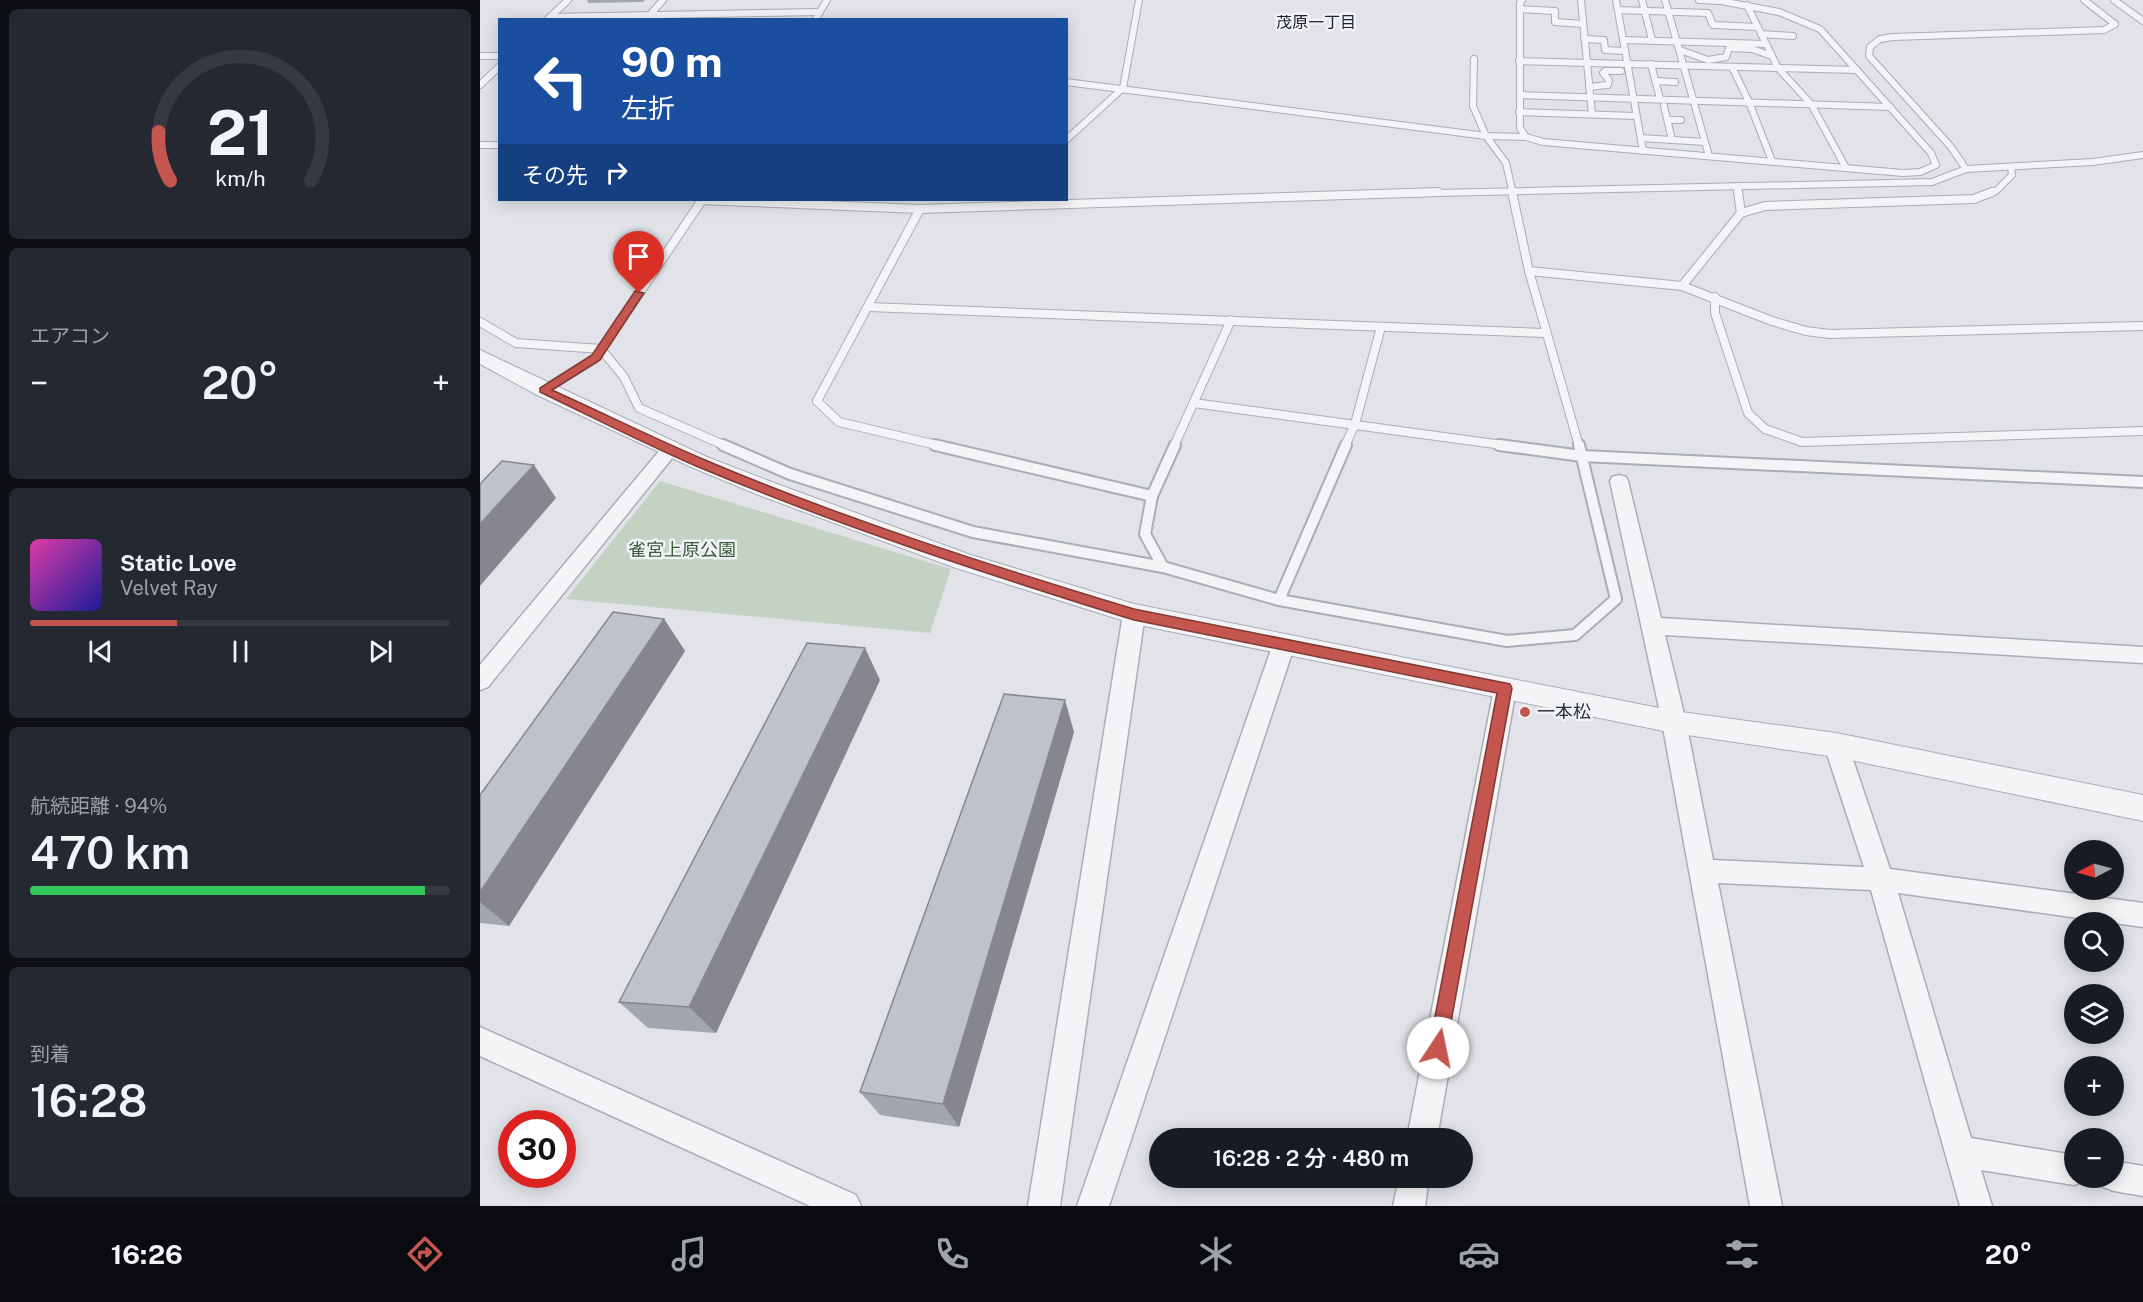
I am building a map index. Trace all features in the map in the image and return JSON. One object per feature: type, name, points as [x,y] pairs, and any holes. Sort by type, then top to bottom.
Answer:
[{"type":"street","points":[[480,356],[544,390],[699,462],[769,490],[962,561],[1134,614],[1674,722],[1836,745],[2143,808]]},
{"type":"street","points":[[481,679],[671,448]]},
{"type":"street","points":[[1619,481],[1674,722],[1766,1206]]},
{"type":"street","points":[[1044,1206],[1134,614]]},
{"type":"street","points":[[1652,626],[2143,655]]},
{"type":"street","points":[[1093,1206],[1284,644]]},
{"type":"street","points":[[1424,1128],[1505,688]]},
{"type":"street","points":[[1836,745],[1881,879],[1976,1206]]},
{"type":"street","points":[[1702,872],[1881,879],[2143,915]]},
{"type":"street","points":[[480,1041],[845,1206]]},
{"type":"street","points":[[1960,1151],[2064,1168]]},
{"type":"street","points":[[2124,1178],[2143,1181]]},
{"type":"street","points":[[1409,1206],[1412,1188]]},
{"type":"lane","points":[[549,18],[568,0]]},
{"type":"lane","points":[[648,17],[663,0]]},
{"type":"lane","points":[[816,18],[827,0]]},
{"type":"lane","points":[[1068,138],[1124,88],[1139,0]]},
{"type":"lane","points":[[1522,0],[1519,112],[1520,128],[1526,137]]},
{"type":"lane","points":[[1581,0],[1592,114]]},
{"type":"lane","points":[[1616,0],[1643,151]]},
{"type":"lane","points":[[1642,0],[1652,40]]},
{"type":"lane","points":[[1665,0],[1709,156]]},
{"type":"lane","points":[[1068,82],[1486,136],[1526,137],[1543,142],[1903,173],[1920,172],[1936,165],[1931,153],[1820,29],[1779,12],[1747,5],[1699,0]]},
{"type":"lane","points":[[1966,169],[1952,147],[1869,56],[1870,47],[1880,39],[1893,37],[2104,30],[2115,24],[2084,0]]},
{"type":"lane","points":[[2114,0],[2143,21]]},
{"type":"lane","points":[[1747,5],[1778,68],[1810,104],[1846,168]]},
{"type":"lane","points":[[1520,9],[1555,11],[1555,22],[1583,24]]},
{"type":"lane","points":[[1618,10],[1708,14],[1713,25],[1793,36]]},
{"type":"lane","points":[[549,18],[820,12]]},
{"type":"lane","points":[[1731,36],[1733,43]]},
{"type":"lane","points":[[1584,39],[1604,40],[1605,50],[1625,51]]},
{"type":"lane","points":[[1623,40],[1766,44]]},
{"type":"lane","points":[[1680,50],[1708,61],[1721,60],[1726,57],[1729,48],[1739,47],[1772,56]]},
{"type":"lane","points":[[480,56],[498,56]]},
{"type":"lane","points":[[480,322],[516,343],[601,349],[624,377],[639,408],[790,474],[973,532],[1163,567],[1279,600],[1507,641],[1575,635],[1616,599],[1582,456],[1529,271],[1506,163],[1486,136],[1473,106],[1474,59]]},
{"type":"lane","points":[[1519,61],[1857,70]]},
{"type":"lane","points":[[1651,64],[1660,99]]},
{"type":"lane","points":[[1732,67],[1749,102],[1772,161]]},
{"type":"lane","points":[[480,85],[498,68]]},
{"type":"lane","points":[[1589,87],[1608,85],[1609,80],[1603,73],[1605,71],[1616,70],[1628,73]]},
{"type":"lane","points":[[1656,81],[1674,82]]},
{"type":"lane","points":[[1520,95],[1590,97],[1665,106],[1749,102],[1890,107]]},
{"type":"lane","points":[[1633,102],[1660,99],[1694,104]]},
{"type":"lane","points":[[1665,106],[1672,140]]},
{"type":"lane","points":[[1519,112],[1636,116]]},
{"type":"lane","points":[[1668,120],[1681,120]]},
{"type":"lane","points":[[1641,138],[1705,142]]},
{"type":"lane","points":[[480,145],[498,145]]},
{"type":"lane","points":[[726,201],[920,209],[1511,190],[1932,182],[1966,169],[2093,162],[2143,154]]},
{"type":"lane","points":[[1683,286],[1741,213],[1765,206],[1974,199],[1996,191],[2012,175],[2011,167]]},
{"type":"lane","points":[[1737,186],[1741,213]]},
{"type":"lane","points":[[544,390],[596,358],[701,201]]},
{"type":"lane","points":[[1006,207],[1009,201]]},
{"type":"lane","points":[[920,209],[817,401],[839,422],[1152,496]]},
{"type":"lane","points":[[1529,271],[1683,286],[1772,321],[1806,331],[1830,334],[2143,326]]},
{"type":"lane","points":[[1715,297],[1714,313],[1748,413],[1765,429],[1802,442],[2143,430]]},
{"type":"lane","points":[[869,307],[1545,333]]},
{"type":"lane","points":[[1163,567],[1145,534],[1152,496],[1231,320]]},
{"type":"lane","points":[[1279,600],[1355,424],[1381,327]]},
{"type":"lane","points":[[1194,403],[1582,456],[2143,482]]},
{"type":"green space","name":"雀宮上原公園","points":[[660,481],[951,569],[930,633],[566,599]]},
{"type":"building","points":[[502,461],[534,465],[480,524],[480,484]]},
{"type":"building","points":[[613,612],[664,619],[480,892],[480,795]]},
{"type":"building","points":[[807,643],[865,648],[689,1007],[619,1002]]},
{"type":"building","points":[[1004,694],[1065,700],[943,1104],[860,1092]]},
{"type":"place","name":"一本松","points":[[1525,712]]},
{"type":"district","name":"茂原一丁目","points":[[1316,22]]},
{"type":"route","points":[[639,293],[596,358],[544,390],[699,462],[962,561],[1134,614],[1505,688],[1438,1048]]}]
